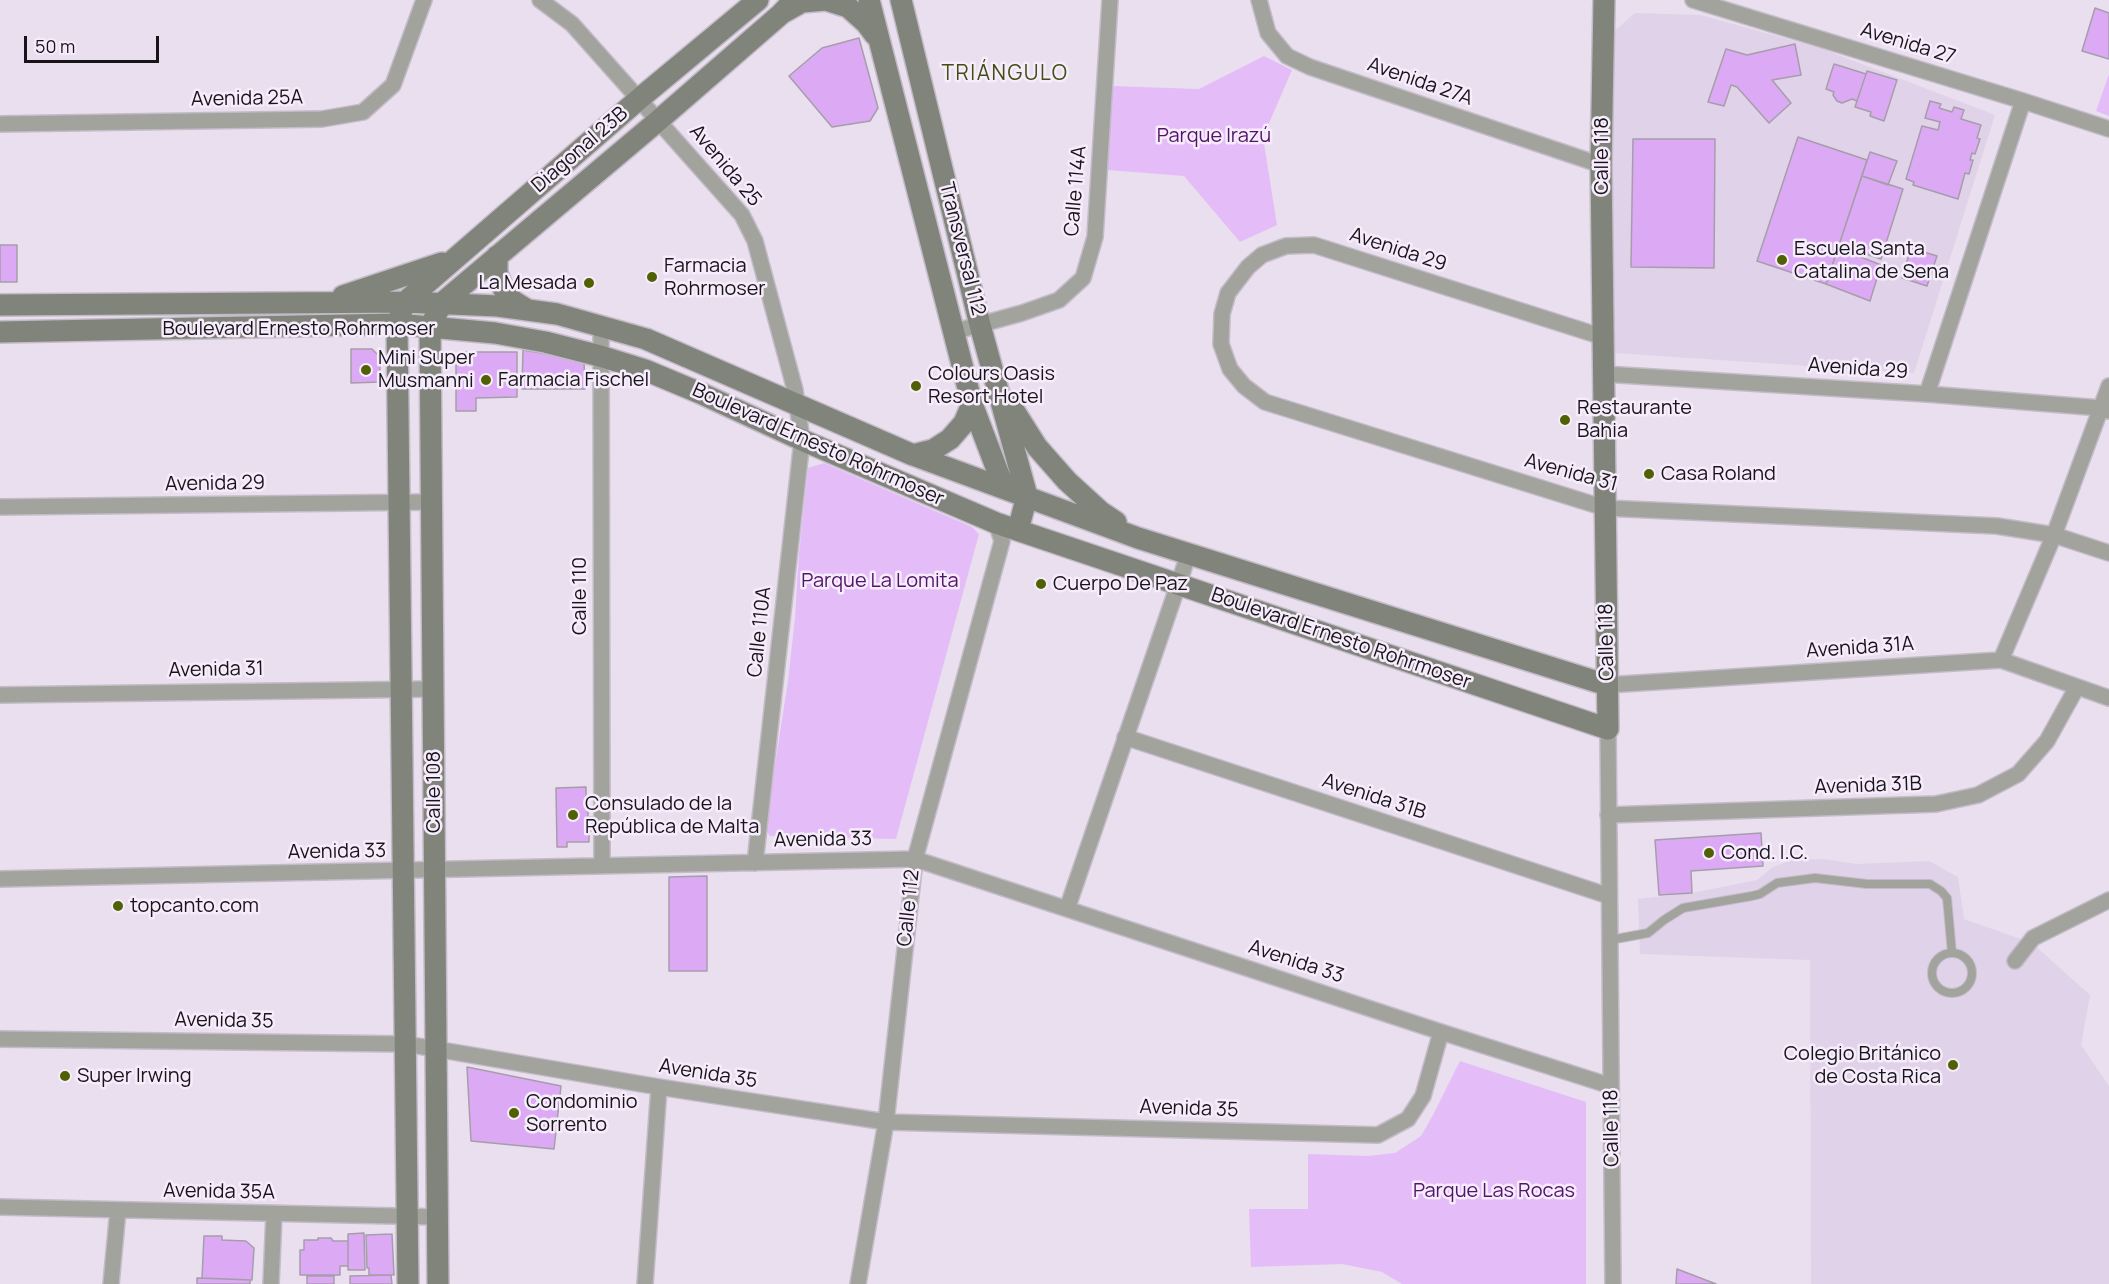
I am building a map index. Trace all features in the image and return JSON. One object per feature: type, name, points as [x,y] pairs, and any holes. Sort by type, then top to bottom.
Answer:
[{"type":"street","name":"Avenida 25A","points":[[0,124],[322,119],[363,112],[393,85],[424,0]]},
{"type":"street","name":"Avenida 25","points":[[540,0],[572,24],[742,215],[755,241],[795,390],[797,406]]},
{"type":"street","name":"Diagonal 23B","points":[[405,302],[639,99],[758,0]]},
{"type":"street","name":"Diagonal 23B","points":[[442,303],[659,120],[788,7],[802,2],[826,0],[848,7],[866,23],[879,40]]},
{"type":"street","name":"Transversal 112","points":[[869,0],[972,404],[1004,488]]},
{"type":"street","name":"Transversal 112","points":[[901,0],[980,325],[1027,496]]},
{"type":"street","name":"Calle 114A","points":[[953,332],[1059,300],[1083,278],[1095,237],[1110,0]]},
{"type":"street","name":"Avenida 27A","points":[[1259,0],[1268,33],[1287,56],[1601,165]]},
{"type":"street","name":"Calle 118","points":[[1604,0],[1601,165],[1613,1284]]},
{"type":"street","name":"Avenida 27","points":[[1693,0],[2109,129]]},
{"type":"street","points":[[1927,394],[2024,101]]},
{"type":"street","name":"Avenida 29","points":[[1228,292],[1248,267],[1262,255],[1286,246],[1314,245],[1603,337]]},
{"type":"street","points":[[497,256],[497,273],[503,288],[513,301],[527,310]]},
{"type":"street","points":[[320,303],[456,257]]},
{"type":"street","name":"Avenida 31","points":[[1228,292],[1222,314],[1221,344],[1230,369],[1244,386],[1265,402],[1605,508],[1997,526],[2054,535],[2109,554]]},
{"type":"street","name":"Boulevard Ernesto Rohrmoser","points":[[0,305],[405,302],[498,306],[557,314],[646,339],[913,455],[1138,538],[1607,685]]},
{"type":"street","name":"Calle 108","points":[[405,302],[397,324],[408,1284]]},
{"type":"street","name":"Calle 108","points":[[438,1284],[430,327],[442,303]]},
{"type":"street","name":"Boulevard Ernesto Rohrmoser","points":[[0,332],[397,324],[525,338],[600,356],[645,370],[689,388],[1005,531],[1177,583],[1608,729]]},
{"type":"street","name":"Calle 110","points":[[601,325],[602,866]]},
{"type":"street","points":[[992,368],[1018,418],[1037,447],[1067,481],[1101,512],[1138,538]]},
{"type":"street","name":"Avenida 29","points":[[1604,374],[1927,394],[2105,409]]},
{"type":"street","points":[[2001,660],[2105,409],[2109,386]]},
{"type":"street","points":[[913,455],[933,450],[950,439],[964,423],[972,404]]},
{"type":"street","name":"Calle 110A","points":[[755,862],[802,440],[797,406]]},
{"type":"street","name":"Calle 112","points":[[858,1284],[886,1122],[915,859],[1005,531],[1004,488]]},
{"type":"street","name":"Calle 112","points":[[1005,531],[1027,496]]},
{"type":"street","name":"Avenida 29","points":[[0,507],[431,502]]},
{"type":"street","points":[[1067,909],[1189,553]]},
{"type":"street","name":"Avenida 31A","points":[[1607,685],[2001,660],[2109,698]]},
{"type":"street","name":"Avenida 31B","points":[[1608,815],[1936,804],[1978,795],[2018,774],[2047,741],[2077,687]]},
{"type":"street","name":"Avenida 31","points":[[0,695],[433,689]]},
{"type":"street","name":"Avenida 31B","points":[[1125,737],[1609,896]]},
{"type":"street","name":"Avenida 33","points":[[0,879],[404,872],[915,859],[1611,1086]]},
{"type":"street","points":[[2015,961],[2033,938],[2109,900]]},
{"type":"street","name":"Avenida 35","points":[[0,1039],[406,1044],[659,1088],[886,1122],[1378,1135],[1408,1119],[1423,1096],[1441,1032]]},
{"type":"street","points":[[645,1284],[659,1088]]},
{"type":"street","name":"Avenida 35A","points":[[0,1207],[438,1217]]},
{"type":"street","points":[[111,1284],[118,1210]]},
{"type":"street","points":[[270,1284],[274,1214]]},
{"type":"lane","points":[[1610,940],[1648,933],[1683,908],[1760,894],[1777,883],[1792,879],[1815,878],[1867,884],[1930,884],[1947,898],[1952,953]]},
{"type":"lane","points":[[1952,953],[1965,958],[1972,971],[1968,985],[1955,993],[1941,990],[1932,978],[1934,964],[1944,954],[1952,953]]},
{"type":"shaded area","name":"Escuela Santa Catalina de Sena","points":[[1635,13],[1701,15],[1820,48],[1995,115],[1914,373],[1615,353],[1611,34]]},
{"type":"shaded area","name":"Colegio Británico de Costa Rica","points":[[1823,859],[1856,864],[1929,861],[1958,877],[1964,919],[2032,943],[2090,995],[2081,1045],[2109,1086],[2109,1284],[1811,1284],[1810,960],[1640,954],[1638,899],[1692,893],[1757,880],[1773,867],[1792,860]]},
{"type":"green space","name":"Parque Irazú","points":[[1264,56],[1292,70],[1263,137],[1277,225],[1240,242],[1184,176],[1108,170],[1111,86],[1199,89]]},
{"type":"green space","points":[[2109,74],[2109,116],[2096,111]]},
{"type":"green space","name":"Parque La Lomita","points":[[824,463],[972,527],[979,534],[896,839],[770,836],[765,829],[788,681],[808,468]]},
{"type":"green space","name":"Parque Las Rocas","points":[[1460,1061],[1586,1102],[1586,1284],[1402,1284],[1382,1272],[1342,1264],[1251,1267],[1249,1209],[1308,1209],[1308,1154],[1367,1156],[1395,1153],[1421,1136]]},
{"type":"building","points":[[2095,8],[2109,13],[2109,59],[2082,51]]},
{"type":"building","points":[[859,38],[878,108],[870,121],[832,127],[789,76],[822,48]]},
{"type":"building","points":[[1795,44],[1801,75],[1772,80],[1791,103],[1769,123],[1737,87],[1731,85],[1724,106],[1708,102],[1726,49],[1747,55]]},
{"type":"building","points":[[1834,64],[1866,74],[1857,101],[1852,99],[1842,103],[1837,101],[1833,95],[1834,92],[1826,89]]},
{"type":"building","points":[[1867,71],[1897,80],[1884,121],[1870,116],[1871,112],[1855,107]]},
{"type":"building","points":[[1930,101],[1941,104],[1939,108],[1952,112],[1954,107],[1964,110],[1961,119],[1981,125],[1977,138],[1980,139],[1975,154],[1972,153],[1970,160],[1973,160],[1969,174],[1965,173],[1958,199],[1913,185],[1914,182],[1906,179],[1922,126],[1938,130],[1940,122],[1925,118]]},
{"type":"building","points":[[1798,137],[1867,160],[1826,284],[1757,261]]},
{"type":"building","points":[[1633,139],[1715,139],[1714,268],[1631,267]]},
{"type":"building","points":[[1870,152],[1897,161],[1888,185],[1862,176]]},
{"type":"building","points":[[1862,176],[1903,189],[1881,259],[1839,245]]},
{"type":"building","points":[[0,245],[17,245],[17,282],[0,282]]},
{"type":"building","points":[[1838,248],[1881,265],[1870,301],[1826,284]]},
{"type":"building","points":[[1911,248],[1937,256],[1927,286],[1902,278]]},
{"type":"building","name":"Mini Super Musmanni","points":[[351,349],[372,349],[380,357],[380,382],[351,383]]},
{"type":"building","points":[[523,350],[584,360],[585,389],[522,389]]},
{"type":"building","name":"Farmacia Fischel","points":[[464,352],[517,352],[517,397],[476,398],[476,411],[456,411],[456,363]]},
{"type":"building","points":[[586,787],[588,817],[593,817],[593,831],[589,831],[589,842],[567,842],[567,847],[557,847],[556,788]]},
{"type":"building","name":"Cond. I.C.","points":[[1761,833],[1763,866],[1691,871],[1692,893],[1659,895],[1655,840]]},
{"type":"building","points":[[707,876],[707,971],[669,971],[669,877]]},
{"type":"building","name":"Condominio Sorrento","points":[[467,1067],[561,1086],[554,1149],[471,1141]]},
{"type":"building","points":[[364,1233],[365,1270],[348,1270],[348,1234]]},
{"type":"building","points":[[392,1234],[394,1275],[369,1275],[366,1235]]},
{"type":"building","points":[[204,1236],[222,1236],[222,1240],[246,1241],[254,1248],[252,1280],[202,1278]]},
{"type":"building","points":[[318,1238],[348,1241],[348,1266],[340,1266],[340,1275],[300,1275],[300,1250],[304,1250],[304,1240],[318,1240]]},
{"type":"building","points":[[1677,1269],[1716,1284],[1676,1284]]},
{"type":"building","points":[[391,1275],[392,1284],[350,1284],[350,1276]]},
{"type":"building","points":[[307,1276],[334,1276],[334,1284],[307,1284]]},
{"type":"building","points":[[197,1278],[250,1280],[250,1284],[197,1284]]},
{"type":"place","name":"Escuela Santa Catalina de Sena","points":[[1782,260]]},
{"type":"place","name":"Farmacia Rohrmoser","points":[[652,277]]},
{"type":"place","name":"La Mesada","points":[[589,283]]},
{"type":"place","name":"Mini Super Musmanni","points":[[366,370]]},
{"type":"place","name":"Farmacia Fischel","points":[[486,380]]},
{"type":"place","name":"Colours Oasis Resort Hotel","points":[[916,386]]},
{"type":"place","name":"Restaurante Bahia","points":[[1565,420]]},
{"type":"place","name":"Casa Roland","points":[[1649,474]]},
{"type":"place","name":"Cuerpo De Paz","points":[[1041,584]]},
{"type":"place","name":"Consulado de la República de Malta","points":[[573,815]]},
{"type":"place","name":"Cond. I.C.","points":[[1709,853]]},
{"type":"place","name":"topcanto.com","points":[[118,906]]},
{"type":"place","name":"Colegio Británico de Costa Rica","points":[[1953,1065]]},
{"type":"place","name":"Super Irwing","points":[[65,1076]]},
{"type":"place","name":"Condominio Sorrento","points":[[514,1113]]},
{"type":"district","name":"TRIÁNGULO","points":[[1005,74]]}]
